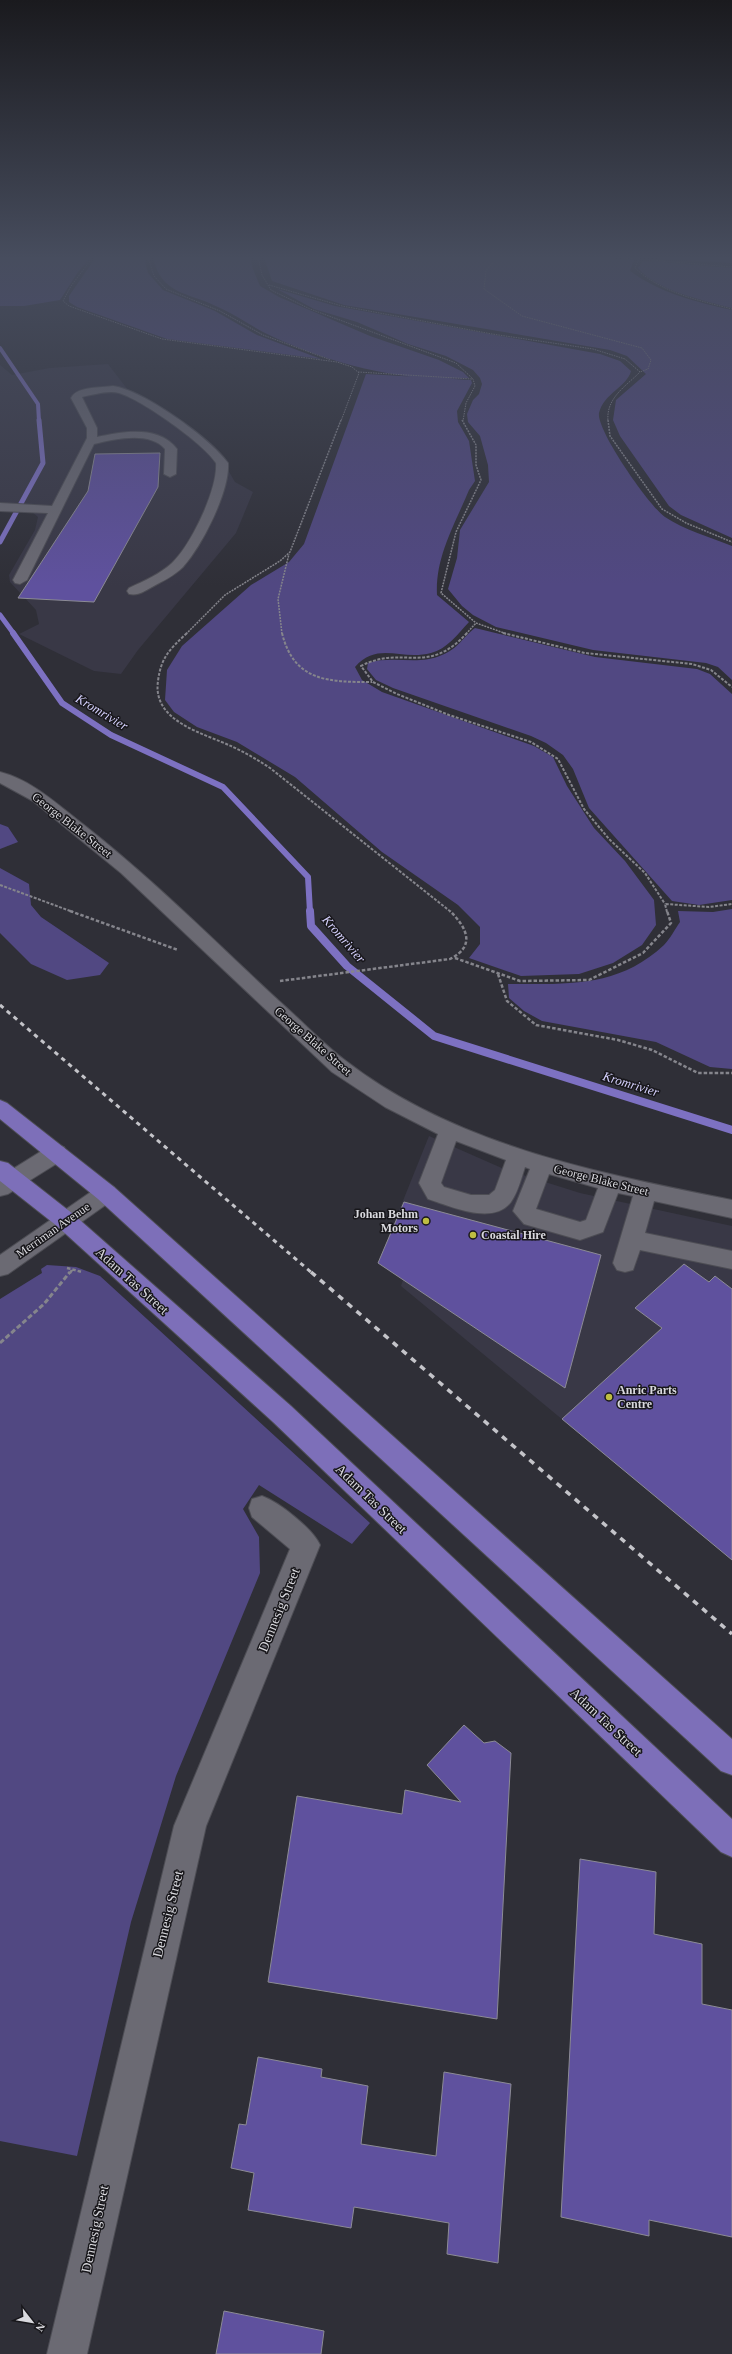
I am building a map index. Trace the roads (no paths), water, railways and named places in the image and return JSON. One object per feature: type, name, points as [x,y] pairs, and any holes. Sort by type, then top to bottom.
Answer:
[{"type":"main road","points":[[0,1108],[106,1193],[732,1760]]},
{"type":"main road","name":"Adam Tas Street","points":[[4,1179],[65,1220],[282,1414],[732,1841]]},
{"type":"street","points":[[20,580],[90,442],[92,428],[76,395],[87,391],[118,389],[130,394],[173,421],[215,452],[222,463],[224,472],[222,482],[198,533],[183,560],[169,573],[134,591]]},
{"type":"street","points":[[90,442],[122,435],[136,434],[163,440],[171,449],[170,474]]},
{"type":"street","points":[[0,507],[56,510]]},
{"type":"street","name":"George Blake Street","points":[[0,778],[20,785],[46,801],[105,849],[347,1072],[403,1108],[450,1130],[518,1158],[610,1184],[732,1209]]},
{"type":"street","points":[[450,1130],[430,1183],[436,1193],[485,1206],[494,1204],[502,1197],[518,1158]]},
{"type":"street","points":[[4,1179],[56,1153]]},
{"type":"street","points":[[542,1165],[524,1211],[532,1218],[580,1231],[595,1226],[610,1184]]},
{"type":"street","points":[[625,1263],[646,1192]]},
{"type":"street","name":"Merriman Avenue","points":[[0,1267],[65,1220],[106,1193]]},
{"type":"street","points":[[632,1239],[732,1260]]},
{"type":"street","name":"Dennesig Street","points":[[68,2354],[122,2107],[190,1826],[306,1545],[262,1508]]},
{"type":"waterway","name":"Kromrivier","points":[[13,367],[38,404],[39,421]]},
{"type":"waterway","name":"Kromrivier","points":[[0,542],[43,463],[39,420]]},
{"type":"waterway","name":"Kromrivier","points":[[0,615],[14,634]]},
{"type":"waterway","name":"Kromrivier","points":[[13,633],[62,703],[111,735],[223,787],[308,877],[310,912]]},
{"type":"waterway","name":"Kromrivier","points":[[310,911],[311,926],[347,966],[434,1036],[732,1130]]},
{"type":"railway","points":[[0,1005],[312,1273]]},
{"type":"railway","points":[[311,1272],[732,1634]]},
{"type":"place","name":"Johan Behm Motors","points":[[426,1221]]},
{"type":"place","name":"Coastal Hire","points":[[473,1235]]},
{"type":"place","name":"Anric Parts Centre","points":[[609,1397]]}]
